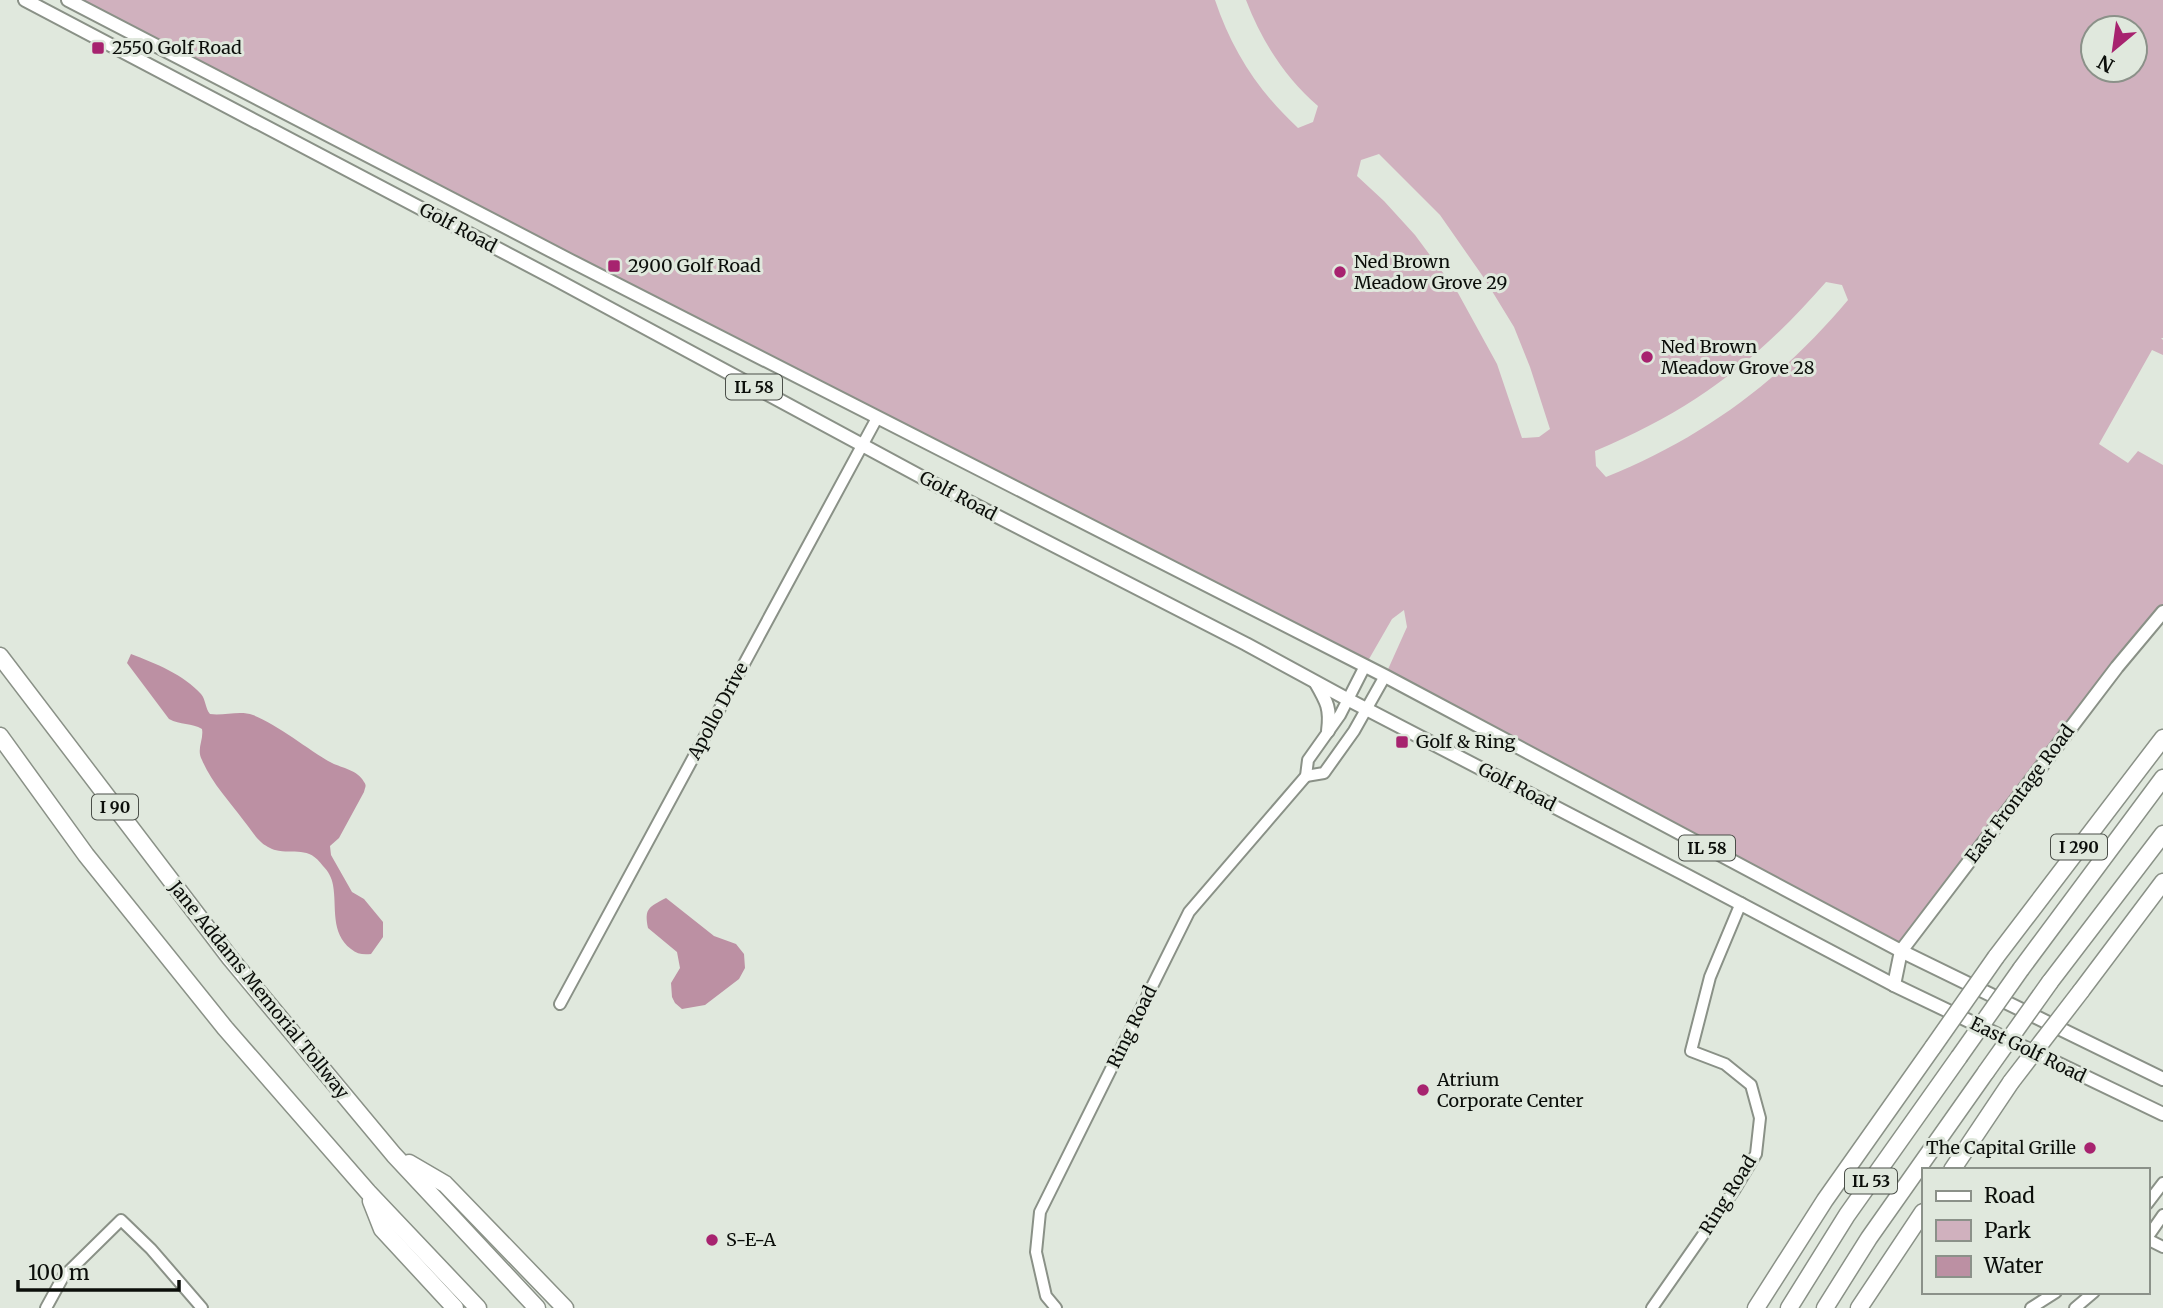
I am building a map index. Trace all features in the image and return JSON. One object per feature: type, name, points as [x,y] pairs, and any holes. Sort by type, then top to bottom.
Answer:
[{"type":"highway","name":"Jane Addams Memorial Tollway","points":[[0,656],[230,958],[394,1155],[537,1308]]},
{"type":"highway","name":"I 90","points":[[0,736],[86,855],[216,1017],[368,1192],[478,1308]]},
{"type":"highway","name":"I 290","points":[[1756,1308],[1825,1200],[1996,957],[2163,737]]},
{"type":"highway","name":"IL 53","points":[[1789,1308],[1847,1215],[2021,969],[2163,778]]},
{"type":"highway","name":"IL 53","points":[[1825,1308],[1869,1238],[2050,982],[2163,834]]},
{"type":"highway","points":[[1953,1168],[2011,1082],[2162,885]]},
{"type":"highway","points":[[394,1155],[444,1184],[565,1308]]},
{"type":"highway","points":[[368,1192],[382,1229],[454,1308]]},
{"type":"highway","points":[[1858,1308],[1922,1213]]},
{"type":"highway","points":[[1751,1308],[1771,1284]]},
{"type":"main road","name":"Golf Road","points":[[25,0],[863,445],[1894,985]]},
{"type":"main road","name":"Golf Road","points":[[68,0],[877,418],[1366,666],[1900,951]]},
{"type":"main road","name":"East Frontage Road","points":[[1894,985],[1900,951],[2117,667],[2163,612]]},
{"type":"main road","points":[[1316,682],[1328,704],[1328,731]]},
{"type":"main road","name":"East Golf Road","points":[[1900,951],[2163,1079]]},
{"type":"main road","name":"East Golf Road","points":[[1894,985],[2163,1114]]},
{"type":"street","name":"Apollo Drive","points":[[559,1004],[877,418]]},
{"type":"street","name":"Ring Road","points":[[1056,1308],[1046,1296],[1036,1252],[1040,1212],[1189,912],[1306,776],[1308,760],[1340,715],[1366,666]]},
{"type":"street","name":"Ring Road","points":[[1306,776],[1324,773],[1385,676]]},
{"type":"street","name":"Ring Road","points":[[1653,1308],[1756,1154],[1760,1118],[1751,1085],[1725,1064],[1691,1051],[1710,977],[1741,903]]},
{"type":"street","points":[[2149,1201],[2163,1183]]},
{"type":"street","points":[[2149,1236],[2163,1215]]},
{"type":"street","points":[[46,1308],[63,1277],[121,1220],[151,1249],[202,1308]]},
{"type":"street","points":[[2031,1308],[2053,1294]]},
{"type":"street","points":[[2075,1308],[2092,1294]]},
{"type":"green space","points":[[68,0],[1215,0],[1248,70],[1271,100],[1298,128],[1313,122],[1318,106],[1295,83],[1275,57],[1246,0],[2163,0],[2163,355],[2152,350],[2099,444],[2128,463],[2138,451],[2163,465],[2163,610],[1901,951],[1385,676],[1407,627],[1404,610],[1392,619],[1365,666]],"holes":[[[1379,154],[1440,215],[1514,327],[1550,429],[1539,437],[1522,438],[1497,364],[1458,293],[1415,235],[1357,176],[1361,160]],[[1826,282],[1842,285],[1848,300],[1796,356],[1768,381],[1708,425],[1642,461],[1606,477],[1596,466],[1595,451],[1663,419],[1721,381],[1774,336]]]},
{"type":"water","points":[[131,654],[178,675],[194,687],[204,699],[210,714],[253,715],[361,778],[365,785],[364,792],[339,838],[330,846],[331,855],[352,892],[364,899],[383,922],[383,937],[371,954],[360,954],[344,943],[337,928],[334,893],[327,870],[312,855],[273,849],[257,838],[210,776],[200,756],[202,729],[169,719],[127,663]]},
{"type":"water","points":[[666,898],[714,936],[736,944],[744,954],[745,968],[739,979],[705,1005],[682,1009],[672,997],[671,983],[680,968],[677,952],[648,928],[647,921],[649,909]]},
{"type":"place","name":"2550 Golf Road","points":[[98,48]]},
{"type":"place","name":"2900 Golf Road","points":[[614,266]]},
{"type":"place","name":"Ned Brown Meadow Grove 29","points":[[1340,272]]},
{"type":"place","name":"Ned Brown Meadow Grove 28","points":[[1647,357]]},
{"type":"place","name":"Golf & Ring","points":[[1402,742]]},
{"type":"place","name":"Atrium Corporate Center","points":[[1423,1090]]},
{"type":"place","name":"The Capital Grille","points":[[2090,1148]]},
{"type":"place","name":"S-E-A","points":[[712,1240]]}]
